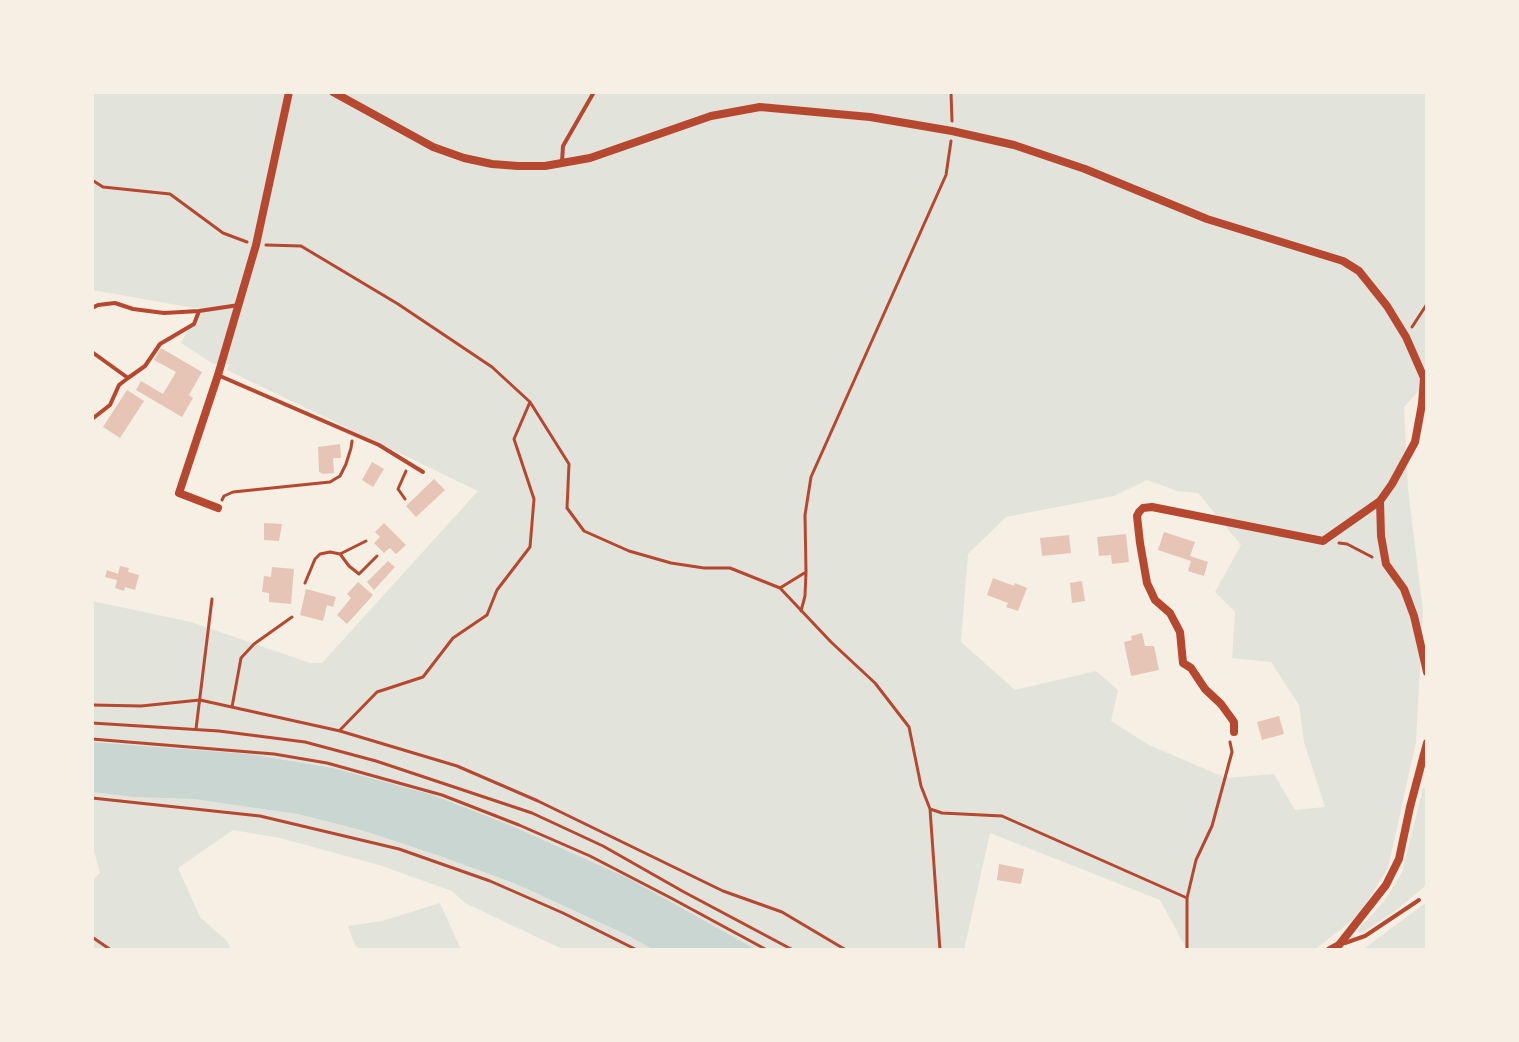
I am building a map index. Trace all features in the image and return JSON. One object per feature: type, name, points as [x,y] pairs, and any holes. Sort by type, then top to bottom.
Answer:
[{"type":"street","points":[[218,508],[179,493],[256,245],[289,92]]},
{"type":"street","points":[[333,92],[433,147],[464,158],[518,166],[561,164],[590,158],[711,116],[760,107],[870,117],[952,131],[1014,145],[1056,159],[1207,219],[1343,261],[1359,271],[1387,306],[1426,379],[1415,442],[1380,501],[1323,541],[1152,507],[1143,508],[1137,516],[1147,583],[1155,600],[1170,613],[1180,632],[1183,663],[1191,668],[1205,689],[1221,704],[1234,722],[1234,732]]},
{"type":"street","points":[[1380,501],[1386,564],[1404,589],[1414,616],[1427,672]]},
{"type":"street","points":[[1334,947],[1386,885],[1399,859],[1427,743]]},
{"type":"lane","points":[[561,164],[563,146],[594,92]]},
{"type":"lane","points":[[92,308],[115,303],[164,313],[239,305]]},
{"type":"lane","points":[[92,419],[110,405],[119,385],[145,366],[160,344],[194,324],[199,311]]},
{"type":"lane","points":[[92,352],[128,378]]},
{"type":"lane","points":[[218,375],[379,445],[423,472]]},
{"type":"lane","points":[[1334,947],[1365,936],[1419,900]]},
{"type":"path","points":[[801,611],[806,572],[805,515],[811,477],[946,175]]},
{"type":"path","points":[[92,180],[103,187],[170,194],[223,233],[256,245],[301,246],[398,304],[492,367],[530,402],[569,464],[567,508],[584,531],[629,551],[671,563],[730,568],[780,588],[875,683],[909,727],[921,786],[930,809],[940,950]]},
{"type":"path","points":[[1406,337],[1427,304]]},
{"type":"path","points":[[340,731],[377,692],[423,677],[453,638],[487,615],[497,590],[530,547],[534,499],[514,439],[530,402]]},
{"type":"path","points":[[218,508],[224,496],[233,492],[330,482],[340,476],[346,464],[352,433]]},
{"type":"path","points":[[405,499],[398,489],[410,464]]},
{"type":"path","points":[[305,583],[320,554],[340,554],[366,541]]},
{"type":"path","points":[[1323,541],[1347,544],[1386,564]]},
{"type":"path","points":[[340,554],[359,574],[377,556]]},
{"type":"path","points":[[780,588],[806,572]]},
{"type":"path","points":[[196,729],[212,599]]},
{"type":"path","points":[[232,707],[241,658],[254,644],[292,617]]},
{"type":"path","points":[[92,705],[141,706],[200,700],[340,731],[457,766],[723,891],[782,912],[846,950]]},
{"type":"path","points":[[92,723],[196,729],[305,742],[376,761],[532,813],[603,846],[793,950]]},
{"type":"path","points":[[1187,950],[1187,898],[1196,860],[1212,826],[1232,752],[1230,738],[1234,732]]},
{"type":"path","points":[[92,739],[274,754],[327,763],[442,795],[590,856],[767,950]]},
{"type":"path","points":[[92,798],[260,816],[399,849],[490,881],[637,950]]},
{"type":"path","points":[[930,809],[942,813],[1002,816],[1187,898]]},
{"type":"path","points":[[92,937],[111,950]]},
{"type":"shaded area","points":[[92,92],[1427,92],[1427,382],[1404,407],[1408,489],[1423,611],[1416,742],[1388,868],[1358,916],[1314,950],[1187,950],[1160,900],[990,833],[964,950],[757,950],[628,878],[510,825],[430,794],[333,768],[250,754],[92,742],[92,601],[191,622],[310,663],[322,663],[478,491],[227,370],[229,364],[213,364],[181,343],[200,309],[92,290]],"holes":[[[1147,480],[1177,491],[1198,493],[1241,545],[1215,592],[1235,612],[1232,658],[1271,662],[1299,705],[1304,742],[1325,807],[1295,810],[1274,774],[1226,778],[1149,745],[1111,721],[1118,690],[1096,671],[1015,690],[961,642],[968,554],[1006,517],[1114,496]]]},
{"type":"shaded area","points":[[92,742],[250,754],[333,768],[430,794],[510,825],[628,878],[757,950],[654,950],[516,884],[364,831],[298,814],[194,799],[92,792]]},
{"type":"shaded area","points":[[1427,787],[1427,881],[1395,911],[1358,933],[1385,900],[1402,872],[1423,788]]},
{"type":"shaded area","points":[[92,792],[237,804],[298,814],[364,831],[516,884],[654,950],[564,950],[465,903],[452,891],[379,865],[280,838],[233,830],[178,868],[200,917],[227,941],[231,950],[92,950],[92,881],[100,873],[92,844]]},
{"type":"shaded area","points":[[440,903],[461,950],[360,950],[348,926],[382,921]]},
{"type":"shaded area","points":[[1424,904],[1427,907],[1427,950],[1362,950]]},
{"type":"building","points":[[161,348],[202,372],[189,395],[193,398],[182,417],[136,390],[141,381],[163,394],[176,372],[154,360]]},
{"type":"building","points":[[127,390],[144,401],[120,438],[103,427]]},
{"type":"building","points":[[340,444],[341,458],[333,458],[334,473],[319,472],[318,447]]},
{"type":"building","points":[[372,462],[384,469],[373,487],[362,480]]},
{"type":"building","points":[[434,479],[445,490],[416,517],[406,506]]},
{"type":"building","points":[[264,523],[282,524],[279,541],[264,540]]},
{"type":"building","points":[[384,523],[406,545],[396,554],[390,548],[384,553],[374,543],[380,537],[375,532]]},
{"type":"building","points":[[1164,532],[1195,542],[1190,556],[1208,562],[1204,576],[1188,571],[1191,561],[1158,550]]},
{"type":"building","points":[[1126,534],[1129,562],[1112,564],[1111,555],[1099,556],[1097,537]]},
{"type":"building","points":[[1069,535],[1071,553],[1042,556],[1040,538]]},
{"type":"building","points":[[388,561],[395,567],[374,590],[367,582]]},
{"type":"building","points":[[120,566],[139,575],[135,590],[115,588],[117,580],[105,577],[107,570],[118,574]]},
{"type":"building","points":[[272,567],[294,569],[291,604],[269,602],[269,593],[262,592],[264,576],[271,577]]},
{"type":"building","points":[[993,578],[1027,588],[1018,611],[1006,607],[1008,603],[987,595]]},
{"type":"building","points":[[1082,581],[1085,601],[1072,603],[1070,583]]},
{"type":"building","points":[[358,582],[373,595],[347,624],[337,615],[351,598],[347,594]]},
{"type":"building","points":[[306,589],[336,597],[333,607],[327,605],[323,621],[300,615]]},
{"type":"building","points":[[1142,633],[1145,646],[1154,646],[1159,670],[1131,676],[1124,642]]},
{"type":"building","points":[[1279,716],[1284,734],[1262,740],[1257,722]]},
{"type":"building","points":[[999,864],[1024,869],[1021,884],[997,880]]}]
